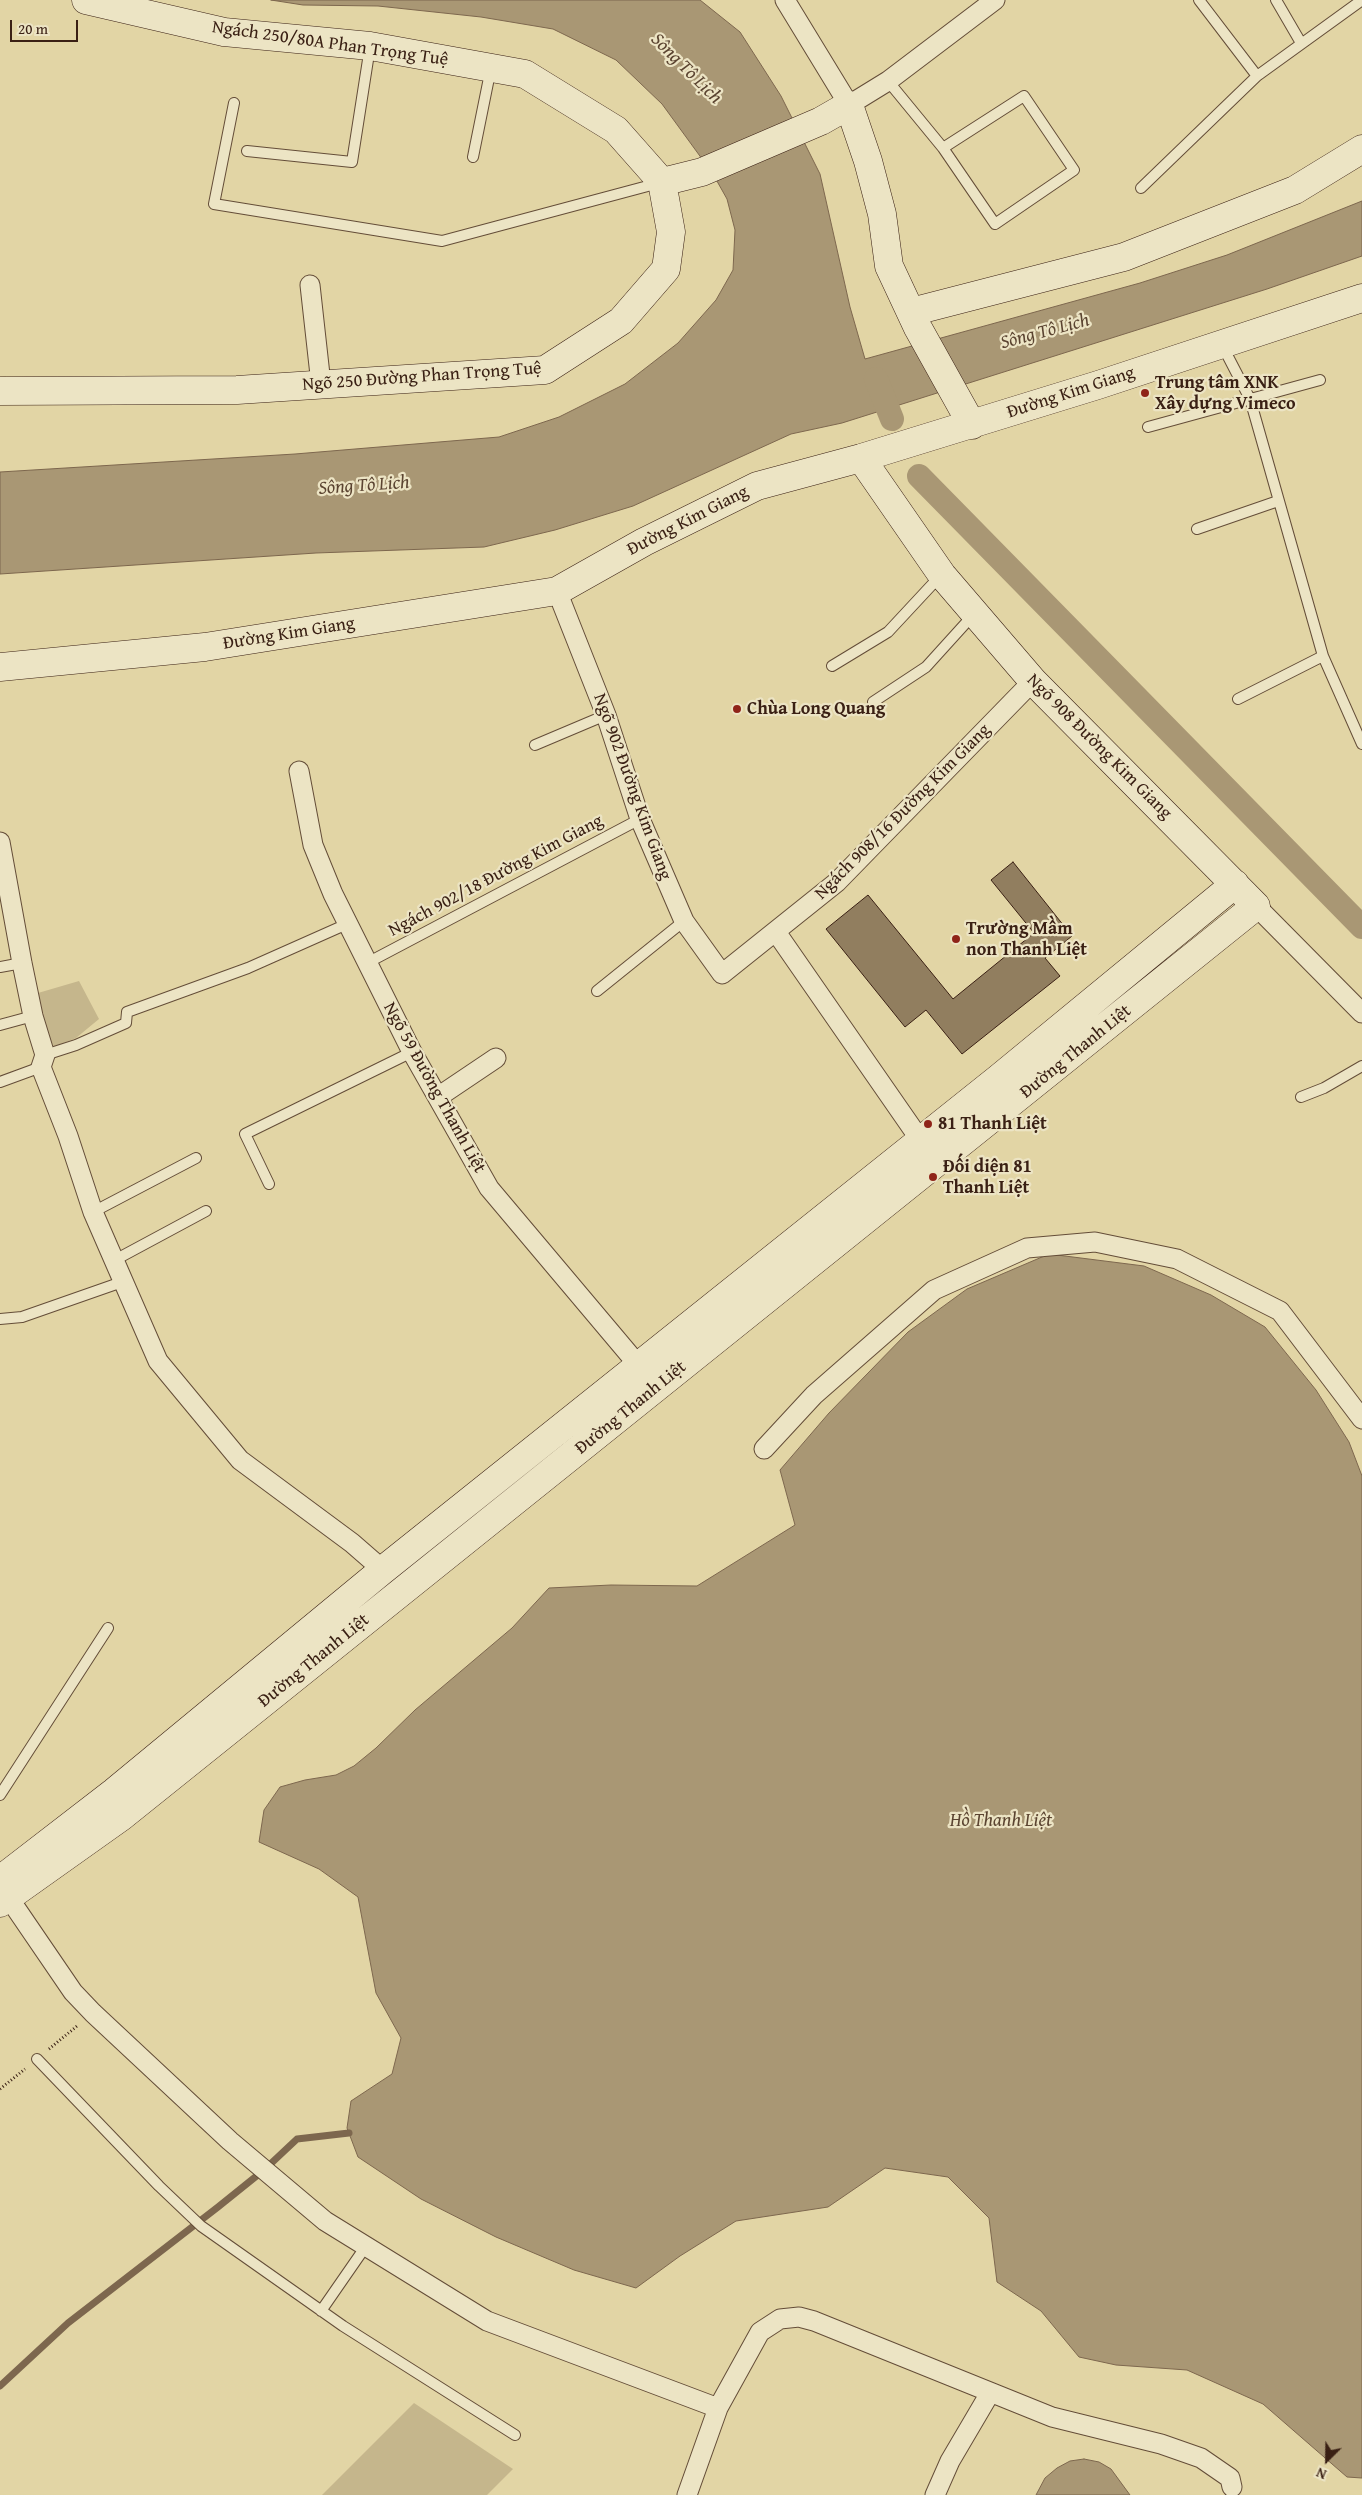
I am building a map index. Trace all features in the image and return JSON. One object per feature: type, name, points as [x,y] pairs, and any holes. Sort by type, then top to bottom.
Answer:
[{"type":"street","points":[[785,0],[849,105],[868,161],[882,214],[889,266],[914,320],[972,425]]},
{"type":"street","points":[[662,182],[702,172],[821,121],[888,81],[995,0]]},
{"type":"street","name":"Ngách 250/80A Phan Trọng Tuệ","points":[[98,3],[224,32],[370,46],[525,74],[616,130],[662,182]]},
{"type":"street","points":[[914,320],[1124,257],[1295,190],[1362,149]]},
{"type":"street","name":"Ngõ 250 Đường Phan Trọng Tuệ","points":[[0,390],[237,390],[545,370],[621,321],[666,268],[672,232],[662,182]]},
{"type":"street","points":[[310,285],[321,384]]},
{"type":"street","name":"Đường Kim Giang","points":[[0,667],[205,647],[557,591],[644,542],[757,486],[972,425],[1362,298]]},
{"type":"street","name":"Ngõ 908 Đường Kim Giang","points":[[861,458],[942,574],[1033,681],[1362,1013]]},
{"type":"street","name":"Ngõ 902 Đường Kim Giang","points":[[557,591],[606,715],[640,818],[684,921],[722,974]]},
{"type":"street","name":"Ngách 908/16 Đường Kim Giang","points":[[722,974],[837,882],[1033,681]]},
{"type":"street","name":"Ngõ 59 Đường Thanh Liệt","points":[[299,771],[313,845],[347,924],[412,1052],[489,1188],[639,1366]]},
{"type":"street","points":[[0,848],[43,1061],[93,1212],[158,1361],[240,1460],[352,1543],[383,1570]]},
{"type":"street","name":"Đường Thanh Liệt","points":[[2,1892],[114,1792],[383,1570],[921,1141],[1235,884]]},
{"type":"street","name":"Đường Thanh Liệt","points":[[2,1892],[121,1817],[1256,906]]},
{"type":"street","points":[[776,932],[921,1141]]},
{"type":"street","points":[[438,1097],[496,1058]]},
{"type":"street","points":[[764,1449],[814,1395],[934,1290],[1026,1248],[1095,1242],[1177,1259],[1280,1311],[1362,1419]]},
{"type":"street","points":[[2,1892],[73,1992],[93,2013],[230,2141],[325,2221],[487,2321],[718,2408]]},
{"type":"street","points":[[687,2495],[718,2408],[760,2332],[780,2320],[799,2318],[814,2321],[1052,2417],[1161,2444],[1201,2458],[1230,2478],[1232,2487]]},
{"type":"street","points":[[934,2495],[950,2462],[990,2392]]},
{"type":"lane","points":[[1199,0],[1257,76]]},
{"type":"lane","points":[[1276,0],[1301,43]]},
{"type":"lane","points":[[1141,188],[1257,76],[1362,0]]},
{"type":"lane","points":[[247,151],[352,162],[370,46]]},
{"type":"lane","points":[[473,157],[491,67]]},
{"type":"lane","points":[[888,81],[943,148],[996,224],[1074,170],[1024,96],[943,148]]},
{"type":"lane","points":[[234,103],[214,204],[442,241],[662,182]]},
{"type":"lane","points":[[1222,344],[1250,399],[1323,656],[1362,744]]},
{"type":"lane","points":[[1148,427],[1320,380]]},
{"type":"lane","points":[[1197,529],[1278,501]]},
{"type":"lane","points":[[832,666],[888,632],[942,574]]},
{"type":"lane","points":[[872,702],[926,667],[975,613]]},
{"type":"lane","points":[[1238,699],[1323,656]]},
{"type":"lane","points":[[534,745],[606,715]]},
{"type":"lane","name":"Ngách 902/18 Đường Kim Giang","points":[[367,963],[640,818]]},
{"type":"lane","points":[[597,991],[684,921]]},
{"type":"lane","points":[[0,1082],[126,1023],[126,1012],[248,968],[347,924]]},
{"type":"lane","points":[[0,967],[22,963]]},
{"type":"lane","points":[[0,1025],[33,1016]]},
{"type":"lane","points":[[269,1184],[245,1134],[412,1052]]},
{"type":"lane","points":[[1301,1097],[1324,1088],[1362,1066]]},
{"type":"lane","points":[[93,1212],[196,1158]]},
{"type":"lane","points":[[113,1260],[206,1211]]},
{"type":"lane","points":[[0,1319],[22,1317],[122,1282]]},
{"type":"lane","points":[[0,1795],[108,1628]]},
{"type":"lane","points":[[37,2059],[201,2226],[322,2311],[515,2435]]},
{"type":"lane","points":[[322,2311],[366,2246]]},
{"type":"shaded area","points":[[79,981],[99,1019],[76,1038],[54,1047],[46,1033],[38,993]]},
{"type":"shaded area","points":[[414,2403],[513,2469],[487,2495],[322,2495]]},
{"type":"water","name":"Sông Tô Lịch","points":[[271,0],[700,0],[740,32],[781,96],[820,174],[850,307],[865,359],[1140,283],[1227,255],[1362,201],[1362,256],[1267,289],[842,423],[791,434],[633,506],[555,530],[484,547],[316,553],[0,574],[0,472],[295,454],[499,437],[559,417],[625,384],[678,343],[716,300],[733,270],[735,230],[727,199],[713,174],[662,104],[616,60],[553,29],[481,17],[378,6],[303,5]]},
{"type":"water","name":"Hồ Thanh Liệt","points":[[1049,1254],[1144,1266],[1211,1295],[1265,1327],[1316,1390],[1349,1442],[1362,1476],[1362,2478],[1347,2477],[1263,2404],[1187,2370],[1116,2365],[1079,2357],[1041,2311],[997,2282],[989,2218],[948,2177],[885,2168],[828,2207],[736,2221],[680,2256],[636,2288],[574,2270],[496,2237],[421,2199],[358,2157],[347,2128],[351,2101],[392,2074],[401,2038],[376,1993],[358,1897],[319,1869],[259,1842],[264,1810],[280,1787],[305,1780],[336,1775],[354,1766],[376,1748],[415,1710],[512,1628],[549,1588],[611,1585],[697,1586],[795,1525],[780,1470],[829,1413],[908,1332],[967,1289]]},
{"type":"water","points":[[1084,2459],[1099,2462],[1111,2469],[1130,2495],[1036,2495],[1045,2478],[1057,2468],[1070,2461]]},
{"type":"building","points":[[1013,862],[1072,936],[1045,958],[1060,976],[962,1054],[926,1010],[905,1027],[826,929],[868,895],[953,999],[1034,933],[991,880]]},
{"type":"waterway","points":[[876,379],[892,419]]},
{"type":"waterway","points":[[919,476],[1362,927]]},
{"type":"waterway","points":[[0,2386],[68,2323],[218,2207],[264,2170],[297,2139],[349,2133]]},
{"type":"place","name":"Trung tâm XNK Xây dựng Vimeco","points":[[1145,393]]},
{"type":"place","name":"Chùa Long Quang","points":[[737,709]]},
{"type":"place","name":"Trường Mầm non Thanh Liệt","points":[[956,939]]},
{"type":"place","name":"81 Thanh Liệt","points":[[928,1124]]},
{"type":"place","name":"Đối diện 81 Thanh Liệt","points":[[933,1177]]}]
